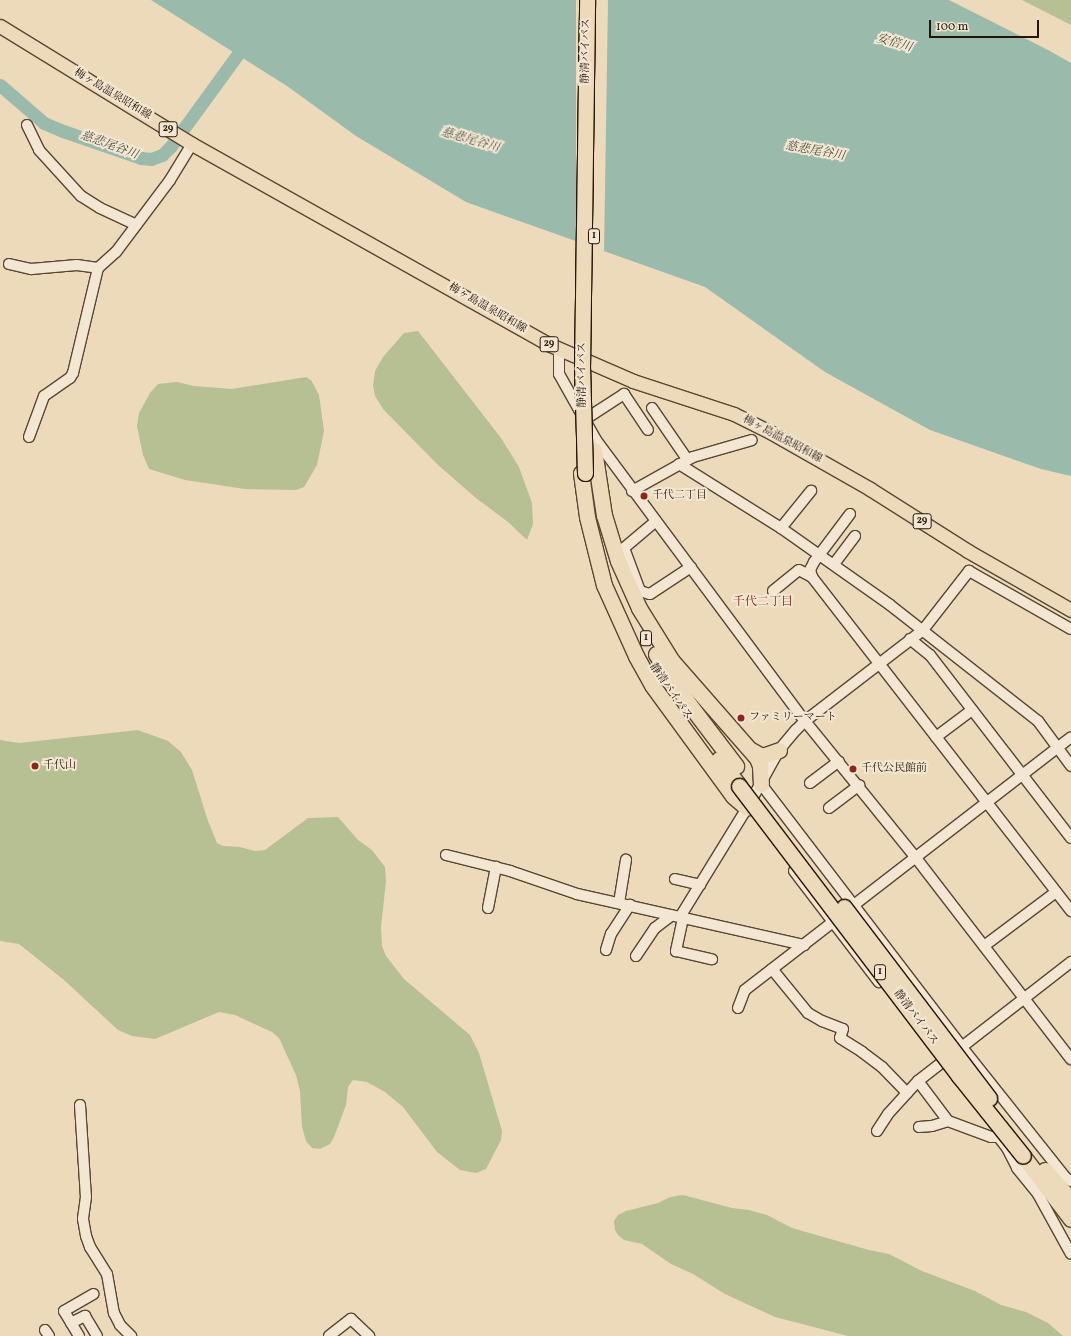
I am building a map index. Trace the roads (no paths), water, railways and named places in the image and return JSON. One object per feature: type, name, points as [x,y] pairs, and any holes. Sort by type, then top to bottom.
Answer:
[{"type":"highway","name":"静清バイパス","points":[[587,0],[583,404],[589,473],[590,509],[604,564],[632,632],[664,686],[749,783],[959,1076],[1071,1205]]},
{"type":"highway","name":"静清バイパス","points":[[589,473],[594,450],[591,384],[597,0]]},
{"type":"highway","points":[[589,473],[604,514],[618,561],[638,608],[676,666],[751,750],[759,762],[749,783]]},
{"type":"highway","points":[[589,473],[587,517],[604,585],[636,656],[652,685],[733,796],[747,808]]},
{"type":"highway","points":[[751,750],[762,756],[779,750]]},
{"type":"highway","name":"静清バイパス","points":[[1026,1154],[1049,1190],[1071,1219]]},
{"type":"highway","name":"1","points":[[1026,1154],[1071,1200]]},
{"type":"highway","name":"1","points":[[1049,1190],[1060,1212],[1071,1228]]},
{"type":"main road","name":"梅ヶ島温泉昭和線","points":[[0,26],[192,144],[559,349],[633,381],[734,414],[772,433],[870,489],[968,551],[1071,610]]},
{"type":"street","points":[[27,125],[39,150],[81,196],[100,208],[136,225]]},
{"type":"street","points":[[28,437],[44,396],[70,378],[73,373],[98,268],[116,252],[170,180],[192,144]]},
{"type":"street","points":[[9,264],[31,269],[76,265],[98,268]]},
{"type":"street","points":[[559,349],[559,374],[596,440],[632,491],[806,721],[859,785],[1071,1059]]},
{"type":"street","points":[[584,420],[624,394],[648,430]]},
{"type":"street","points":[[652,408],[683,462],[834,564],[923,630],[1038,721],[1071,766]]},
{"type":"street","points":[[632,491],[683,462],[709,451],[752,440]]},
{"type":"street","points":[[781,528],[811,490]]},
{"type":"street","points":[[850,514],[819,555],[810,570],[812,577],[1071,911]]},
{"type":"street","points":[[656,521],[624,548],[640,591],[650,594],[691,567]]},
{"type":"street","points":[[834,564],[856,536]]},
{"type":"street","points":[[773,591],[799,570],[812,577]]},
{"type":"street","points":[[636,956],[656,928],[678,917],[700,885],[747,808],[749,783],[806,721],[923,630],[969,571],[1071,629]]},
{"type":"street","points":[[910,639],[930,655],[1071,838]]},
{"type":"street","points":[[936,737],[972,710]]},
{"type":"street","points":[[738,1008],[745,990],[1071,737]]},
{"type":"street","points":[[810,783],[839,761]]},
{"type":"street","points":[[749,783],[854,905],[961,1046],[1066,1178],[1071,1181]]},
{"type":"street","points":[[829,808],[859,785]]},
{"type":"street","points":[[747,808],[1007,1148],[1017,1168],[1038,1194],[1071,1254]]},
{"type":"street","points":[[446,855],[496,867],[577,894],[804,945]]},
{"type":"street","points":[[619,903],[626,860]]},
{"type":"street","points":[[488,908],[496,867]]},
{"type":"street","points":[[675,879],[700,885]]},
{"type":"street","points":[[984,946],[1056,892]]},
{"type":"street","points":[[606,950],[611,934],[630,905]]},
{"type":"street","points":[[678,917],[676,951],[712,959]]},
{"type":"street","points":[[877,1131],[888,1114],[918,1081],[961,1046],[1071,962]]},
{"type":"street","points":[[772,970],[808,1013],[822,1021],[843,1029],[840,1038],[882,1067],[907,1094]]},
{"type":"street","points":[[918,1081],[948,1121],[991,1137],[999,1138]]},
{"type":"street","points":[[80,1105],[86,1197],[83,1219],[86,1236],[90,1247],[107,1274],[114,1313],[120,1326],[131,1336]]},
{"type":"street","points":[[919,1127],[932,1126],[948,1121]]},
{"type":"street","points":[[79,1336],[64,1311],[94,1294]]},
{"type":"street","points":[[71,1323],[85,1316],[97,1336]]},
{"type":"street","points":[[329,1336],[351,1319],[369,1336]]},
{"type":"water","name":"安倍川","points":[[151,0],[949,0],[1048,50],[1071,63],[1071,476],[1041,469],[930,430],[825,372],[705,287],[466,202],[356,136],[287,86]]},
{"type":"waterway","name":"慈悲尾谷川","points":[[0,85],[44,123],[141,158],[151,159],[162,155],[171,146],[240,51],[249,43]]},
{"type":"place","name":"千代二丁目","points":[[644,496]]},
{"type":"place","name":"ファミリーマート","points":[[741,718]]},
{"type":"place","name":"千代山","points":[[35,766]]},
{"type":"place","name":"千代公民館前","points":[[853,769]]},
{"type":"district","name":"千代二丁目","points":[[763,603]]}]
